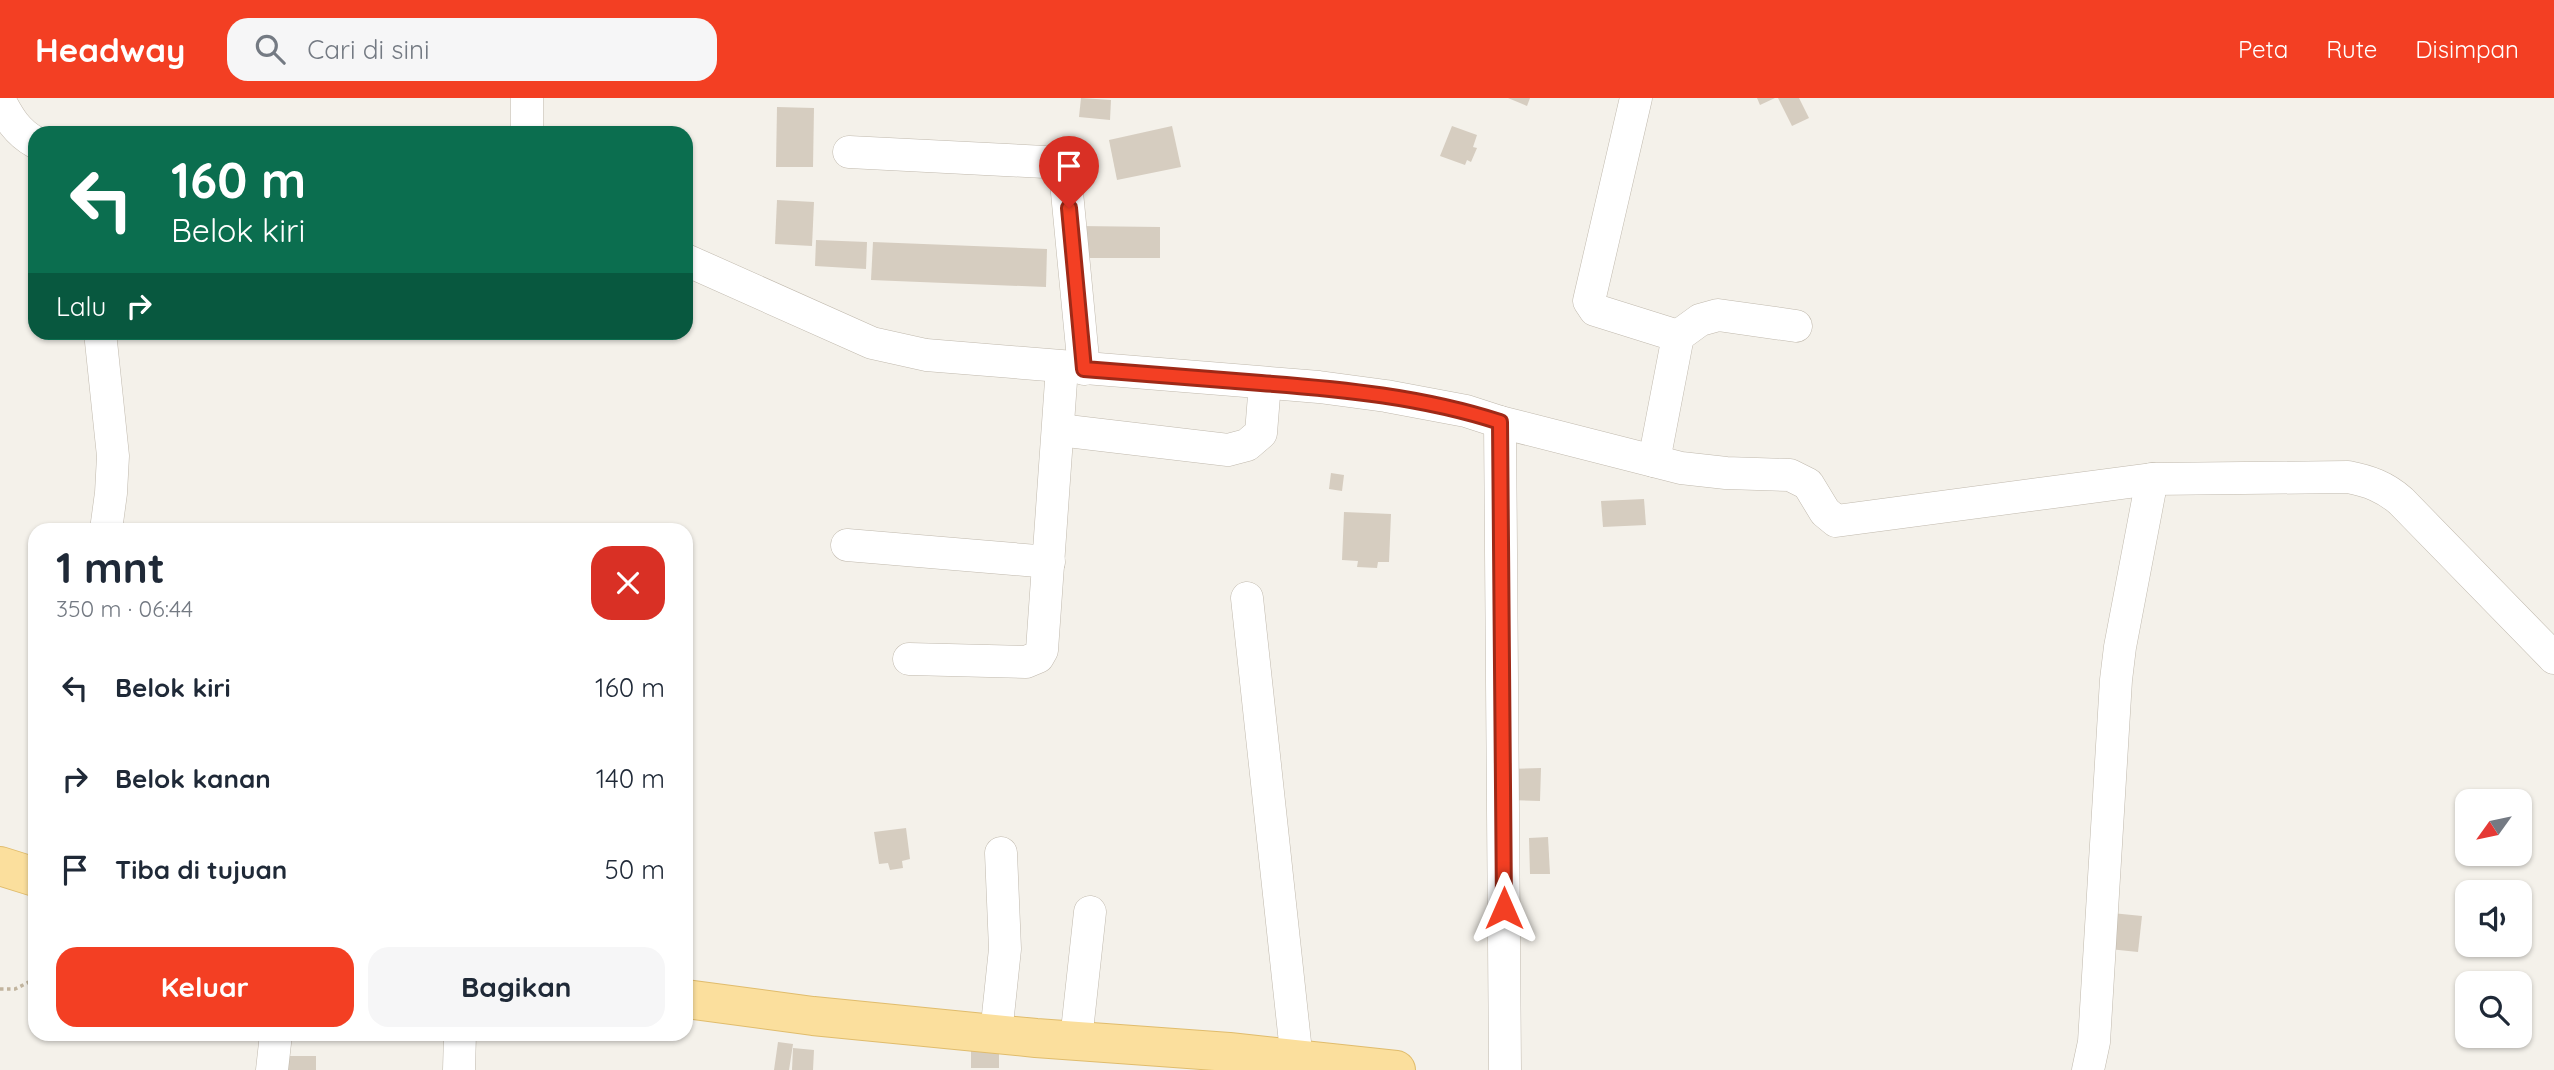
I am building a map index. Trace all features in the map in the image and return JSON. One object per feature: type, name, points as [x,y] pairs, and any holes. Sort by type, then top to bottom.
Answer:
[{"type":"main road","points":[[693,1000],[813,1016],[996,1034],[1229,1052],[1396,1070]]},
{"type":"street","points":[[527,98],[527,126]]},
{"type":"street","points":[[1636,98],[1589,301],[1595,310],[1678,336]]},
{"type":"street","points":[[0,101],[12,122],[28,137]]},
{"type":"street","points":[[849,152],[1045,162],[1054,164],[1062,172],[1066,182],[1073,368],[1059,430],[1042,650],[1038,657],[1026,662],[909,659]]},
{"type":"street","points":[[693,263],[872,343],[890,348],[926,355],[1265,383],[1386,396],[1466,411],[1500,422],[1699,471],[1790,475],[1800,478],[1814,490],[1825,512],[1836,521],[2152,479],[2348,477],[2379,485],[2401,501],[2554,658]]},
{"type":"street","points":[[1654,461],[1678,336],[1700,320],[1718,315],[1796,326]]},
{"type":"street","points":[[101,340],[113,456],[107,523]]},
{"type":"street","points":[[1059,430],[1228,450],[1247,445],[1261,433],[1265,383]]},
{"type":"street","points":[[1500,422],[1505,1070]]},
{"type":"street","points":[[2088,1070],[2094,1042],[2116,680],[2152,479]]},
{"type":"street","points":[[847,545],[1049,562]]},
{"type":"street","points":[[1247,598],[1297,1061]]},
{"type":"street","points":[[996,1034],[1005,949],[1001,853]]},
{"type":"street","points":[[1076,1040],[1090,912]]},
{"type":"street","points":[[272,1070],[275,1041]]},
{"type":"street","points":[[459,1070],[460,1041]]},
{"type":"path","points":[[0,989],[15,989],[28,982]]},
{"type":"building","points":[[1081,98],[1111,100],[1110,120],[1079,117]]},
{"type":"building","points":[[1508,98],[1530,98],[1527,106]]},
{"type":"building","points":[[1757,98],[1775,98],[1760,105]]},
{"type":"building","points":[[1778,98],[1799,98],[1809,118],[1792,126]]},
{"type":"building","points":[[777,107],[814,108],[813,167],[776,167]]},
{"type":"building","points":[[1172,126],[1181,167],[1117,180],[1109,140]]},
{"type":"building","points":[[1452,126],[1477,135],[1473,147],[1477,148],[1471,162],[1467,160],[1465,165],[1440,156]]},
{"type":"building","points":[[777,200],[814,202],[812,246],[775,244]]},
{"type":"building","points":[[1079,226],[1160,227],[1160,258],[1079,258]]},
{"type":"building","points":[[816,240],[867,242],[866,269],[815,266]]},
{"type":"building","points":[[873,242],[1047,249],[1046,287],[871,280]]},
{"type":"building","points":[[1331,473],[1344,475],[1342,491],[1329,489]]},
{"type":"building","points":[[1644,499],[1646,525],[1603,527],[1601,501]]},
{"type":"building","points":[[1344,512],[1391,514],[1389,562],[1378,562],[1377,568],[1357,567],[1358,561],[1342,560]]},
{"type":"building","points":[[1541,768],[1540,801],[1507,800],[1507,769]]},
{"type":"building","points":[[906,828],[910,859],[902,861],[903,868],[890,870],[888,863],[879,864],[874,832]]},
{"type":"building","points":[[1548,837],[1550,874],[1530,874],[1529,838]]},
{"type":"building","points":[[2112,913],[2142,916],[2138,952],[2109,949]]},
{"type":"building","points":[[778,1042],[793,1044],[789,1070],[774,1070]]},
{"type":"building","points":[[971,1042],[999,1043],[999,1068],[971,1068]]},
{"type":"building","points":[[793,1048],[814,1050],[813,1070],[792,1070]]},
{"type":"building","points":[[281,1056],[316,1056],[316,1070],[280,1070]]},
{"type":"route","points":[[1069,208],[1084,369],[1319,387],[1466,411],[1500,422],[1504,908]]}]
